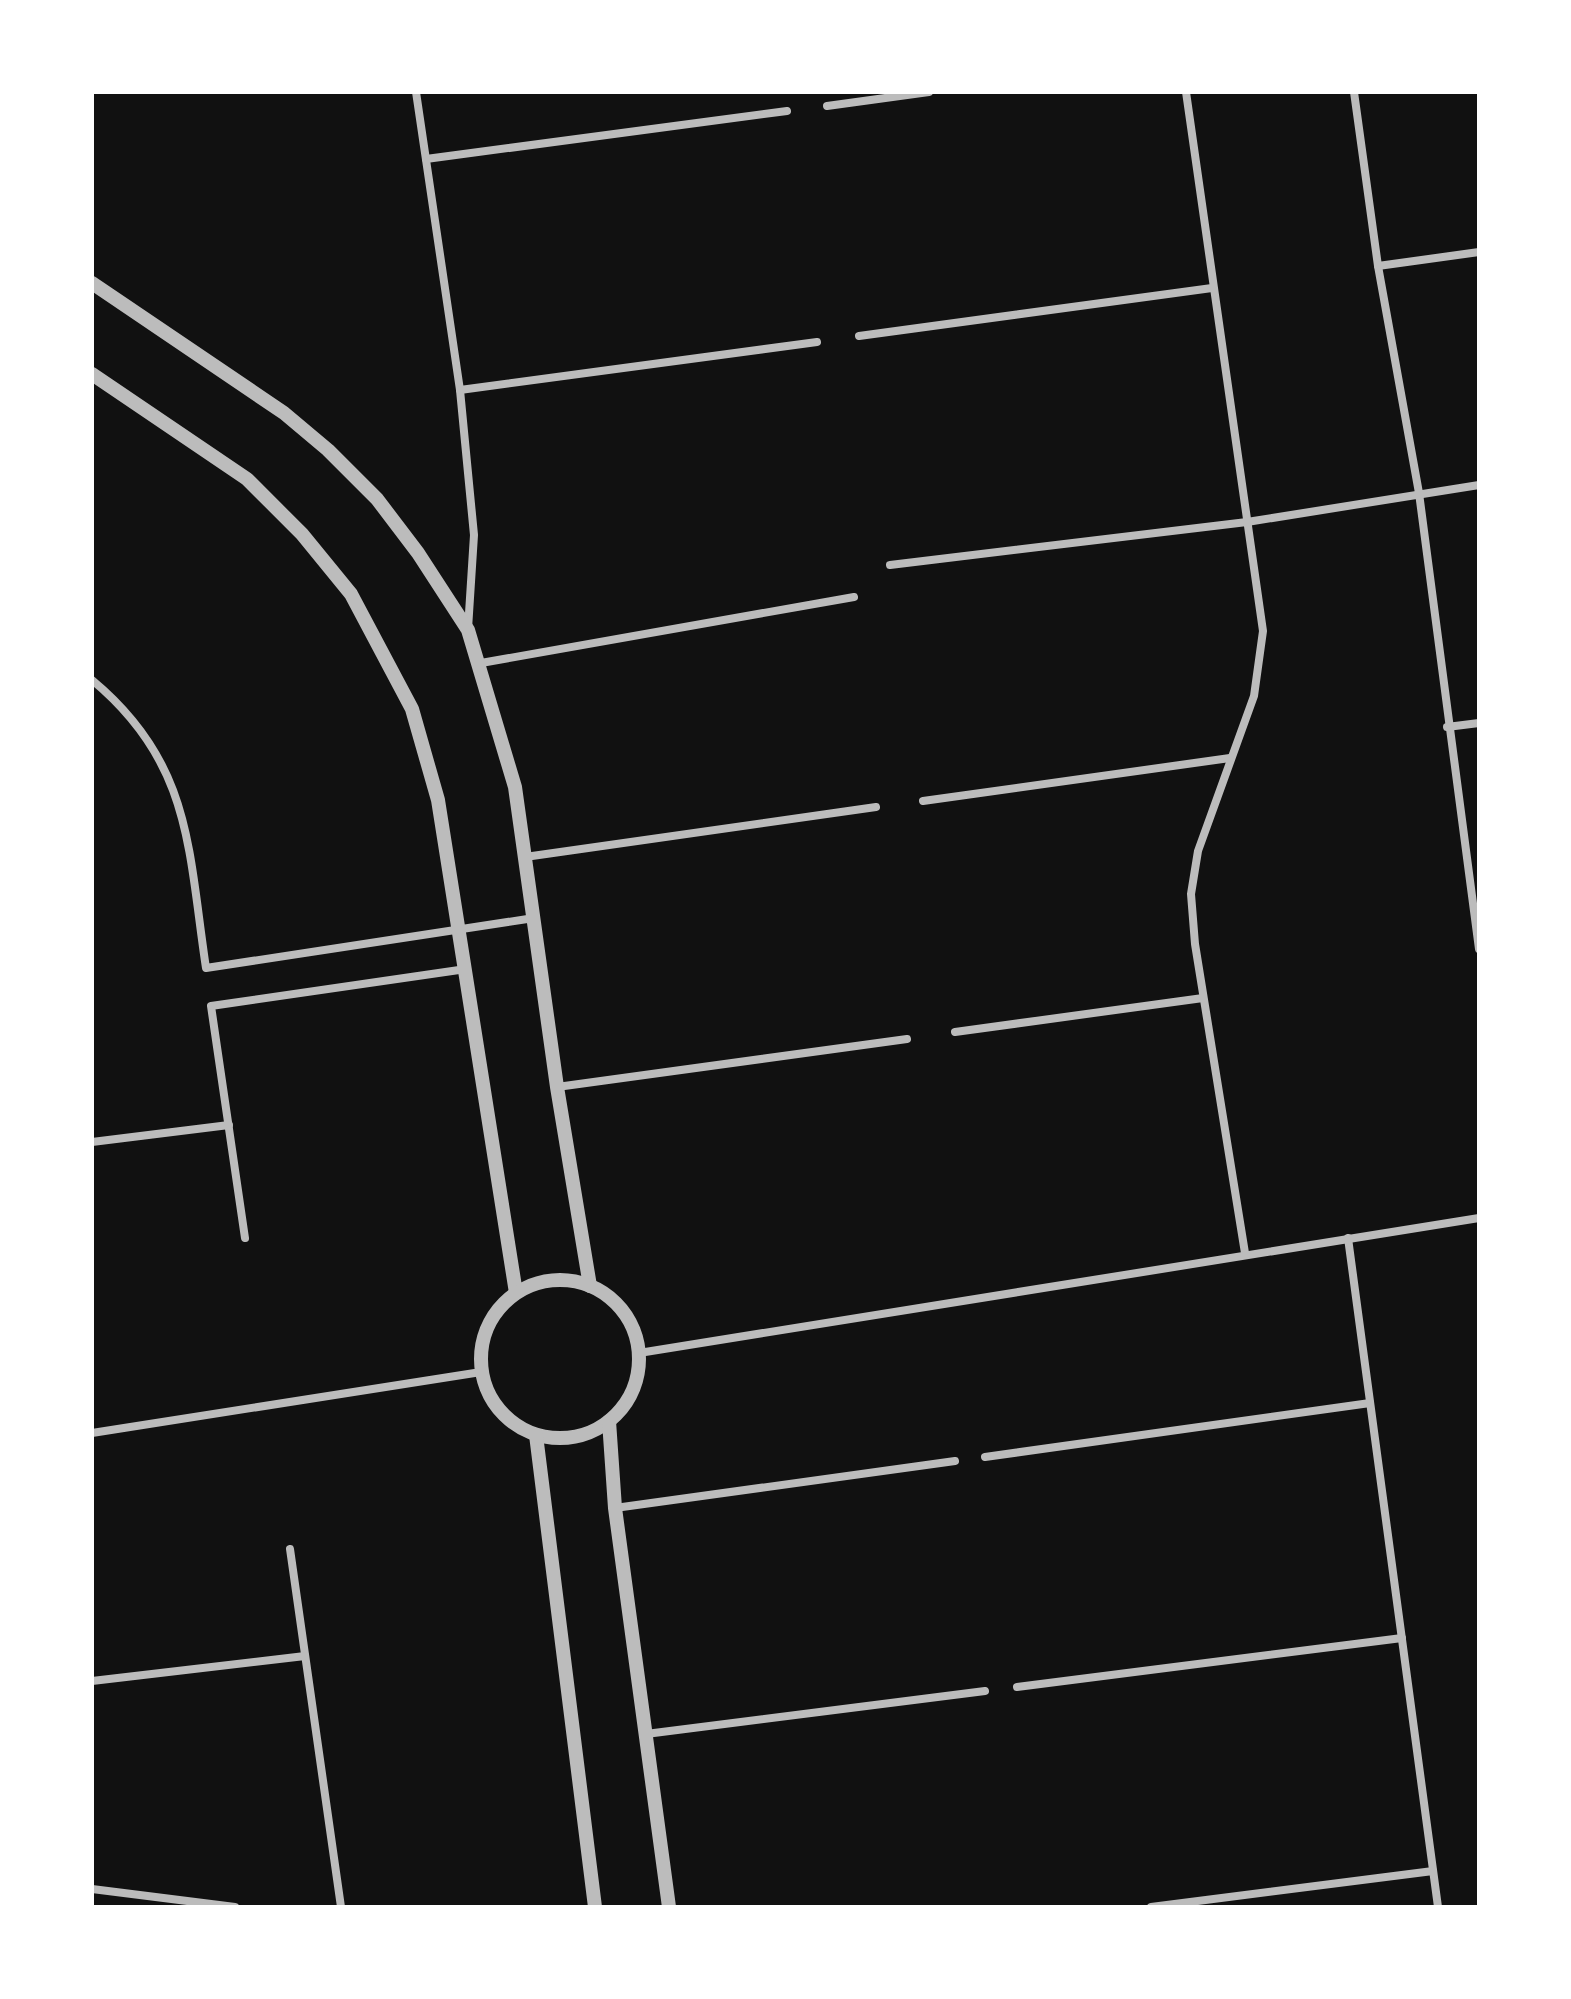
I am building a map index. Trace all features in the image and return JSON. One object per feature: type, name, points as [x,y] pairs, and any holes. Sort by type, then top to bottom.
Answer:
[{"type":"street","points":[[416,92],[460,390],[474,535],[468,630]]},
{"type":"street","points":[[827,106],[929,92]]},
{"type":"street","points":[[1186,92],[1263,631],[1254,696],[1198,851],[1191,894],[1203,998],[1245,1253]]},
{"type":"street","points":[[1354,92],[1378,266],[1419,493],[1447,727],[1479,949]]},
{"type":"street","points":[[426,159],[787,111]]},
{"type":"street","points":[[1378,266],[1479,252]]},
{"type":"street","points":[[92,283],[284,413],[328,450],[377,499],[418,553],[468,630],[481,663],[515,787],[557,1087],[590,1286]]},
{"type":"street","points":[[859,336],[1212,288]]},
{"type":"street","points":[[460,390],[817,342]]},
{"type":"street","points":[[92,374],[247,479],[302,534],[351,594],[412,709],[438,800],[516,1293]]},
{"type":"street","points":[[890,565],[1247,522],[1479,485]]},
{"type":"street","points":[[481,663],[854,597]]},
{"type":"street","points":[[92,680],[139,727],[165,766],[182,813],[206,968],[534,918]]},
{"type":"street","points":[[1447,727],[1479,723]]},
{"type":"street","points":[[923,801],[1230,758]]},
{"type":"street","points":[[525,857],[876,807]]},
{"type":"street","points":[[245,1238],[211,1006],[466,969]]},
{"type":"street","points":[[955,1032],[1203,998]]},
{"type":"street","points":[[557,1087],[907,1039]]},
{"type":"street","points":[[92,1142],[229,1125]]},
{"type":"street","points":[[639,1353],[1245,1253],[1479,1218]]},
{"type":"street","points":[[1348,1238],[1438,1907]]},
{"type":"street","points":[[555,1280],[590,1286],[605,1294],[626,1315],[639,1353],[632,1392],[609,1421],[570,1438],[536,1435],[511,1423],[491,1400],[481,1372],[483,1339],[497,1310],[516,1293],[555,1280]]},
{"type":"street","points":[[92,1433],[481,1372]]},
{"type":"street","points":[[985,1457],[1370,1403]]},
{"type":"street","points":[[609,1421],[615,1508],[669,1907]]},
{"type":"street","points":[[536,1435],[595,1907]]},
{"type":"street","points":[[615,1508],[955,1461]]},
{"type":"street","points":[[290,1549],[341,1907]]},
{"type":"street","points":[[1017,1687],[1402,1638]]},
{"type":"street","points":[[92,1681],[305,1656]]},
{"type":"street","points":[[646,1734],[985,1691]]},
{"type":"street","points":[[1151,1907],[1433,1871]]},
{"type":"street","points":[[92,1889],[235,1907]]}]
